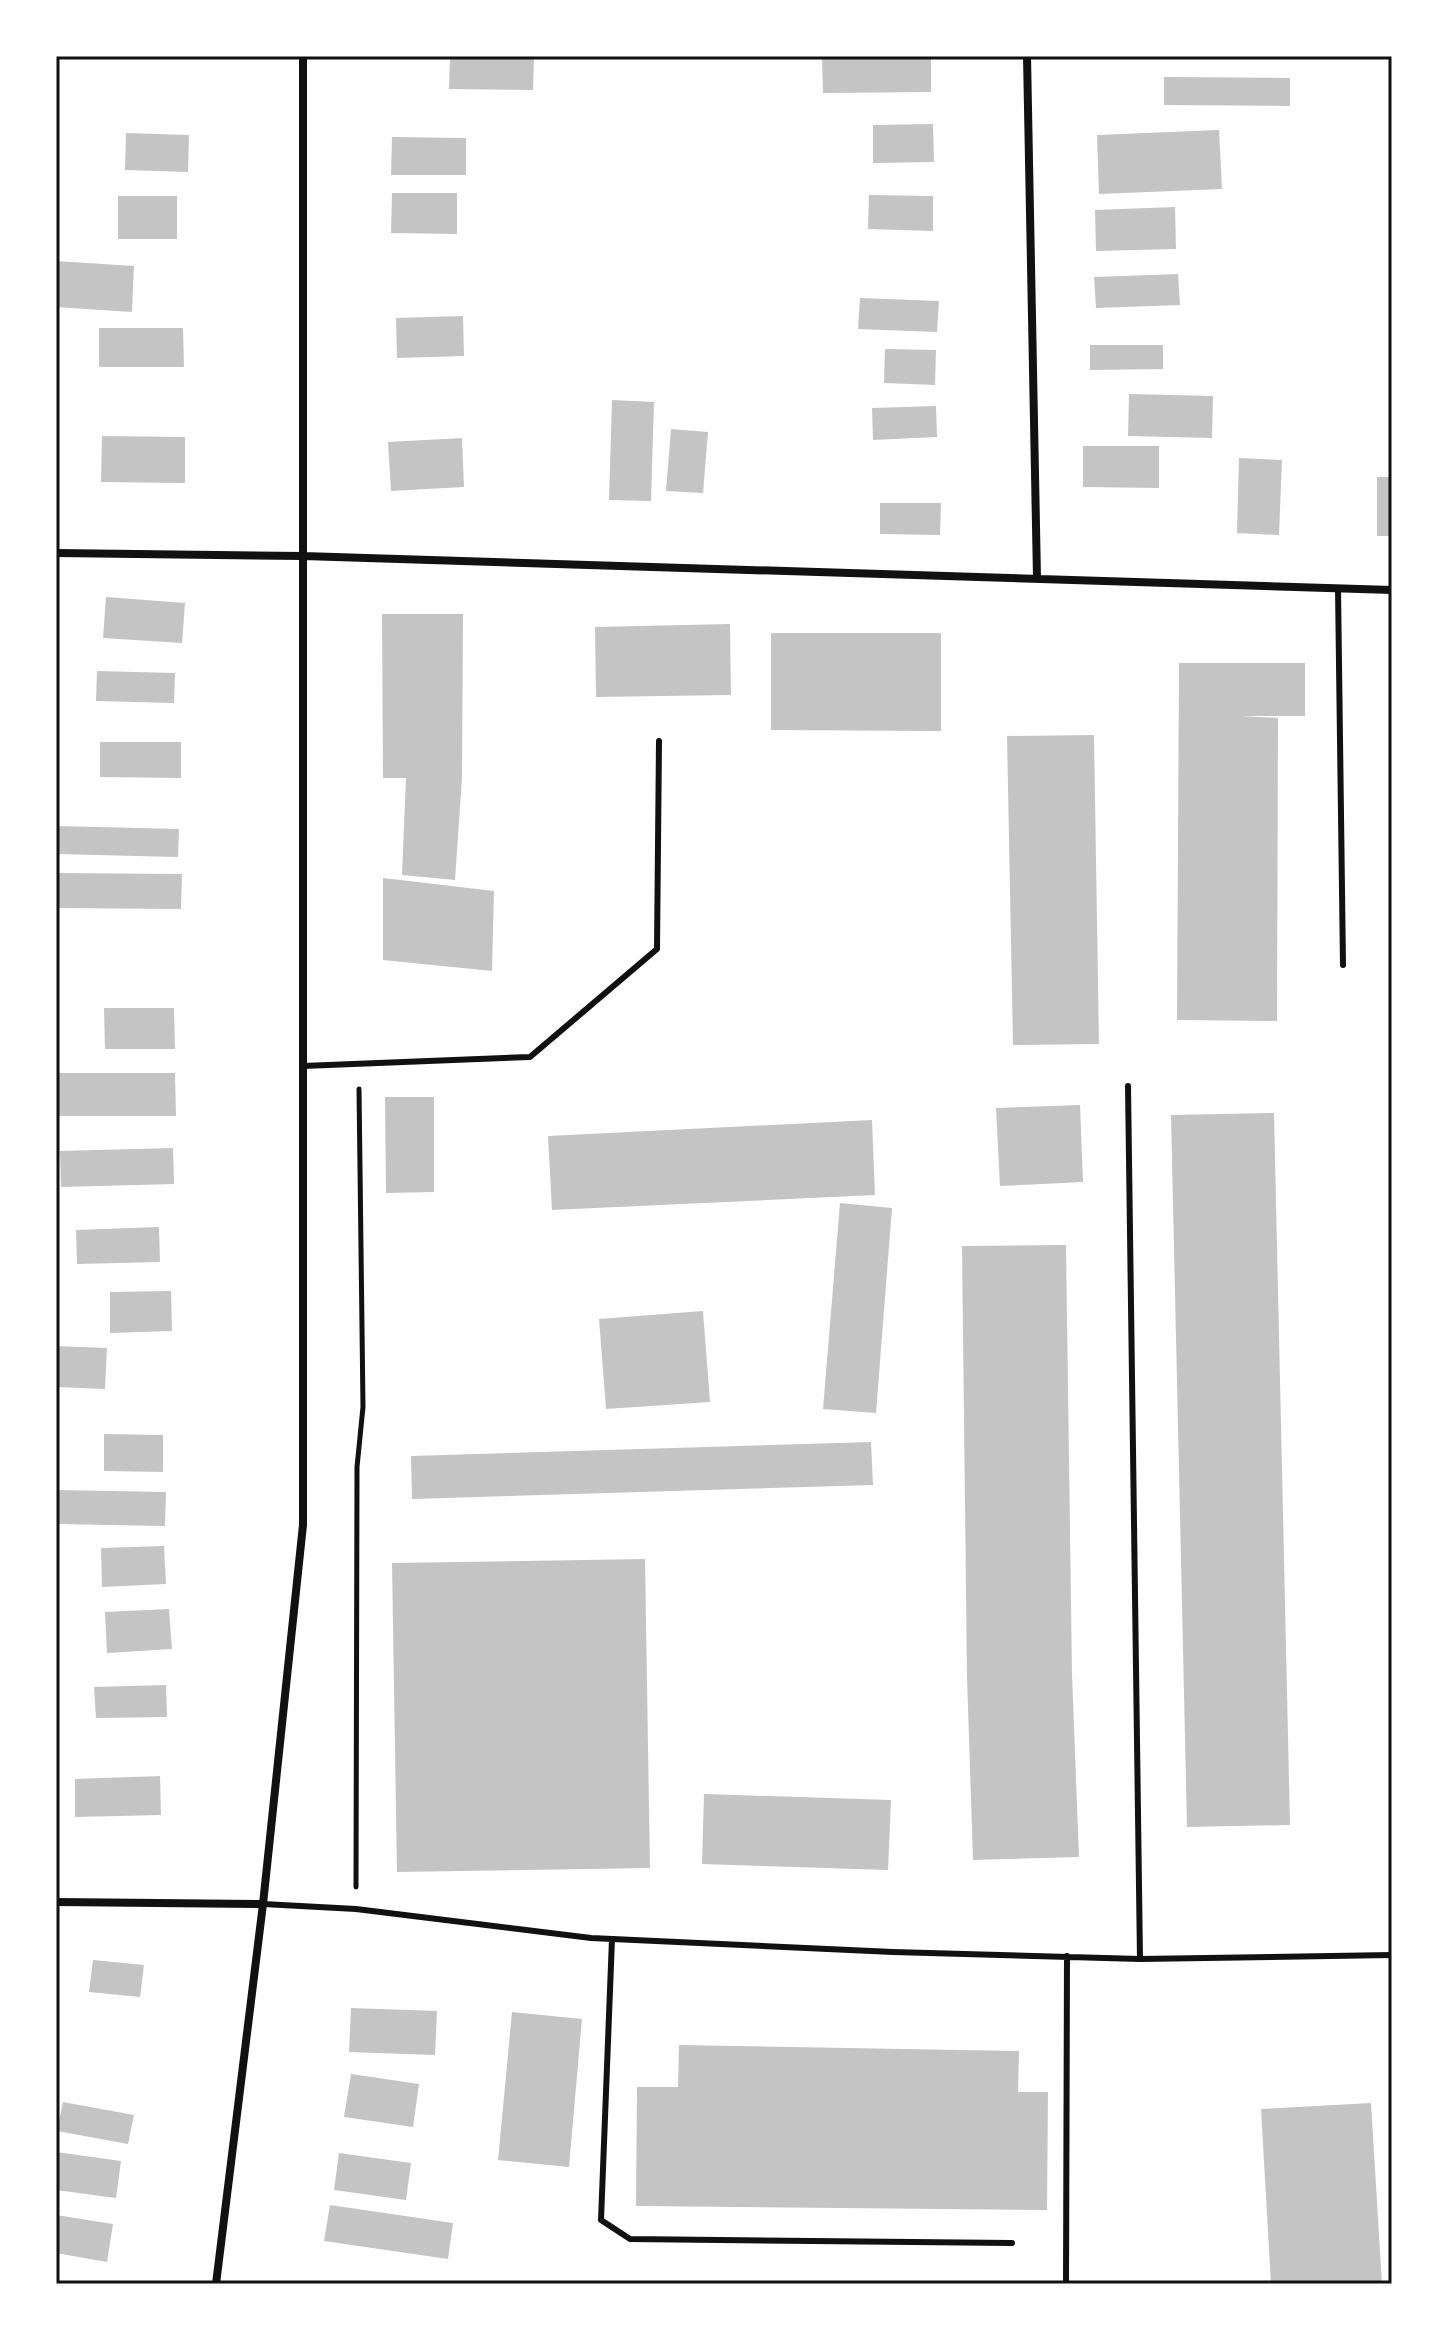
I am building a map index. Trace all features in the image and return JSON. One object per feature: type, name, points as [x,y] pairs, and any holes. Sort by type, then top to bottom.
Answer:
[{"type":"street","points":[[216,2284],[263,1904],[303,1525],[303,56]]},
{"type":"street","points":[[1027,56],[1037,578]]},
{"type":"street","points":[[56,553],[303,556],[1392,590]]},
{"type":"street","points":[[56,1902],[263,1904]]},
{"type":"lane","points":[[1338,588],[1343,965]]},
{"type":"lane","points":[[303,1066],[530,1057],[657,949],[659,741]]},
{"type":"lane","points":[[1128,1086],[1140,1959]]},
{"type":"lane","points":[[263,1904],[356,1909],[612,1939],[893,1952],[1140,1959],[1392,1955]]},
{"type":"lane","points":[[612,1939],[601,2220],[630,2239],[1012,2243]]},
{"type":"lane","points":[[1066,2284],[1067,1956]]},
{"type":"path","points":[[356,1909],[357,1467],[363,1407],[359,1064]]},
{"type":"building","points":[[450,56],[534,56],[533,90],[449,89]]},
{"type":"building","points":[[931,56],[931,92],[823,93],[822,57]]},
{"type":"building","points":[[1164,77],[1290,78],[1290,106],[1164,105]]},
{"type":"building","points":[[933,124],[934,162],[873,163],[873,125]]},
{"type":"building","points":[[1219,130],[1222,189],[1099,194],[1097,135]]},
{"type":"building","points":[[126,133],[189,135],[188,172],[125,170]]},
{"type":"building","points":[[392,137],[466,138],[466,175],[391,175]]},
{"type":"building","points":[[392,193],[457,193],[457,234],[391,233]]},
{"type":"building","points":[[869,195],[933,196],[933,231],[868,229]]},
{"type":"building","points":[[118,196],[177,196],[177,239],[118,239]]},
{"type":"building","points":[[1175,207],[1176,249],[1096,251],[1095,210]]},
{"type":"building","points":[[56,261],[134,266],[132,312],[56,307]]},
{"type":"building","points":[[1178,274],[1180,305],[1096,308],[1094,277]]},
{"type":"building","points":[[860,298],[939,301],[937,332],[858,329]]},
{"type":"building","points":[[463,316],[464,356],[397,358],[396,318]]},
{"type":"building","points":[[99,328],[183,328],[184,367],[99,367]]},
{"type":"building","points":[[1090,345],[1163,345],[1163,369],[1090,370]]},
{"type":"building","points":[[885,349],[936,350],[935,385],[884,383]]},
{"type":"building","points":[[1129,394],[1213,396],[1212,438],[1128,436]]},
{"type":"building","points":[[612,400],[654,402],[651,501],[609,500]]},
{"type":"building","points":[[936,406],[937,437],[873,440],[872,408]]},
{"type":"building","points":[[671,429],[708,432],[703,493],[666,491]]},
{"type":"building","points":[[102,436],[185,437],[185,483],[101,482]]},
{"type":"building","points":[[462,438],[464,487],[391,491],[388,442]]},
{"type":"building","points":[[1083,446],[1159,446],[1159,488],[1083,487]]},
{"type":"building","points":[[1239,458],[1282,460],[1279,535],[1237,533]]},
{"type":"building","points":[[1377,477],[1392,477],[1392,536],[1377,536]]},
{"type":"building","points":[[880,503],[941,503],[940,535],[880,534]]},
{"type":"building","points":[[106,597],[185,603],[182,643],[103,638]]},
{"type":"building","points":[[382,614],[463,614],[462,778],[455,880],[402,875],[406,778],[383,778]]},
{"type":"building","points":[[730,624],[731,695],[596,697],[595,627]]},
{"type":"building","points":[[771,633],[941,633],[941,731],[771,730]]},
{"type":"building","points":[[1179,663],[1305,663],[1305,716],[1241,716],[1278,718],[1277,1021],[1177,1020]]},
{"type":"building","points":[[97,671],[175,673],[174,703],[96,701]]},
{"type":"building","points":[[1094,735],[1099,1044],[1013,1045],[1007,736]]},
{"type":"building","points":[[100,742],[181,742],[181,778],[100,777]]},
{"type":"building","points":[[56,826],[179,829],[178,857],[56,854]]},
{"type":"building","points":[[56,873],[182,874],[181,909],[56,908]]},
{"type":"building","points":[[383,878],[494,891],[492,971],[383,960]]},
{"type":"building","points":[[104,1008],[174,1008],[175,1049],[105,1049]]},
{"type":"building","points":[[56,1073],[175,1073],[176,1116],[56,1116]]},
{"type":"building","points":[[385,1097],[434,1097],[434,1192],[386,1193]]},
{"type":"building","points":[[1080,1105],[1083,1182],[1000,1186],[996,1108]]},
{"type":"building","points":[[1274,1113],[1290,1825],[1187,1827],[1171,1115]]},
{"type":"building","points":[[872,1120],[875,1195],[552,1210],[548,1136]]},
{"type":"building","points":[[173,1148],[174,1184],[61,1187],[60,1151]]},
{"type":"building","points":[[840,1203],[892,1208],[876,1413],[823,1409]]},
{"type":"building","points":[[159,1227],[160,1262],[77,1264],[76,1230]]},
{"type":"building","points":[[1066,1245],[1072,1674],[1079,1857],[973,1860],[967,1677],[962,1246]]},
{"type":"building","points":[[171,1291],[172,1331],[110,1333],[110,1292]]},
{"type":"building","points":[[703,1311],[710,1402],[606,1409],[599,1319]]},
{"type":"building","points":[[56,1346],[107,1348],[105,1389],[56,1387]]},
{"type":"building","points":[[104,1434],[163,1435],[163,1472],[104,1471]]},
{"type":"building","points":[[871,1442],[873,1485],[412,1499],[411,1456]]},
{"type":"building","points":[[56,1490],[166,1492],[165,1526],[56,1524]]},
{"type":"building","points":[[164,1546],[166,1584],[102,1587],[101,1548]]},
{"type":"building","points":[[645,1559],[650,1868],[397,1872],[392,1563]]},
{"type":"building","points":[[169,1609],[172,1649],[107,1653],[105,1612]]},
{"type":"building","points":[[166,1685],[167,1717],[96,1718],[94,1687]]},
{"type":"building","points":[[160,1776],[161,1815],[75,1817],[75,1779]]},
{"type":"building","points":[[704,1794],[891,1800],[888,1870],[702,1864]]},
{"type":"building","points":[[93,1960],[144,1965],[140,1997],[89,1992]]},
{"type":"building","points":[[351,2008],[437,2011],[435,2055],[349,2052]]},
{"type":"building","points":[[512,2012],[582,2019],[569,2167],[498,2160]]},
{"type":"building","points":[[679,2045],[1019,2051],[1018,2092],[1048,2092],[1047,2210],[636,2206],[637,2087],[678,2087]]},
{"type":"building","points":[[351,2074],[419,2084],[413,2127],[344,2117]]},
{"type":"building","points":[[63,2102],[134,2115],[128,2144],[57,2131]]},
{"type":"building","points":[[1371,2103],[1382,2284],[1271,2284],[1261,2109]]},
{"type":"building","points":[[56,2152],[121,2161],[116,2198],[56,2190]]},
{"type":"building","points":[[339,2153],[411,2163],[406,2200],[334,2190]]},
{"type":"building","points":[[330,2205],[453,2223],[448,2259],[324,2241]]},
{"type":"building","points":[[56,2215],[113,2224],[107,2262],[56,2253]]}]
